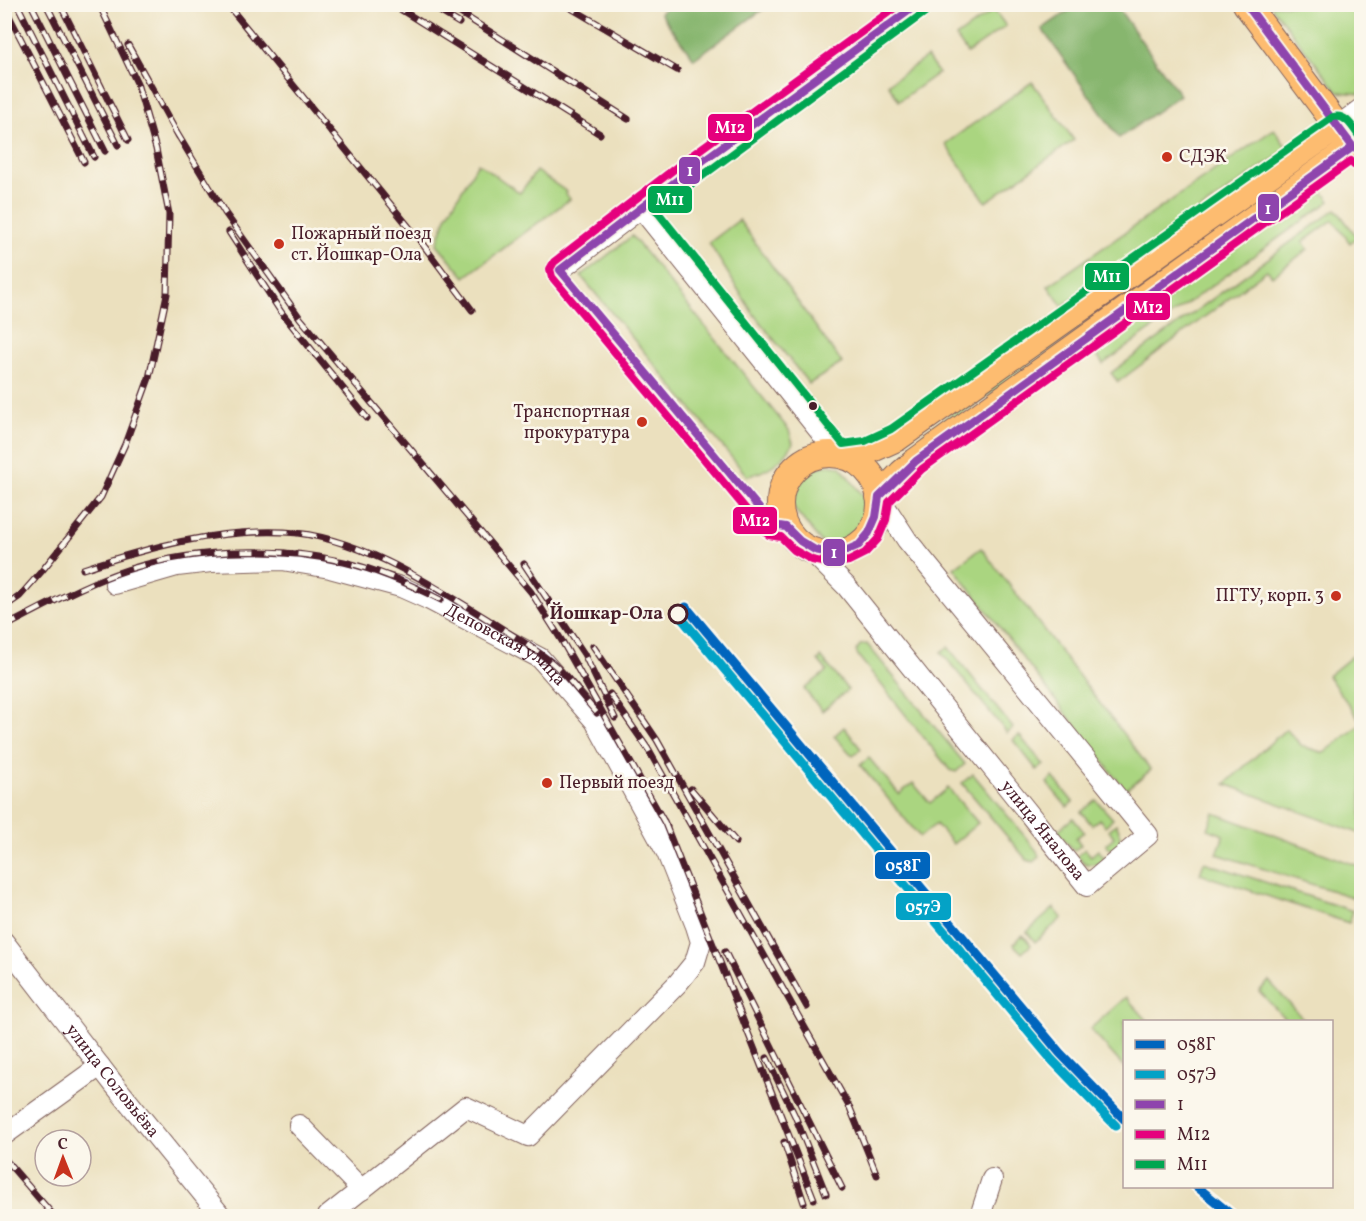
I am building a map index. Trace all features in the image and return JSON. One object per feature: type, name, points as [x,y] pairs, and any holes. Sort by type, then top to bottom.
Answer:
[{"type":"main road","points":[[879,497],[916,461],[1359,149],[1338,126],[1246,4]]},
{"type":"main road","points":[[843,455],[864,468],[873,479],[879,497],[879,510],[875,525],[859,545],[834,554],[821,553],[808,549],[795,540],[786,527],[781,511],[781,495],[786,480],[801,464],[821,455],[866,452],[897,438],[1338,126]]},
{"type":"street","points":[[560,270],[701,162],[919,4]]},
{"type":"street","points":[[1338,126],[1362,108]]},
{"type":"street","points":[[641,208],[843,455]]},
{"type":"street","name":"улица Яналова","points":[[808,549],[847,587],[1086,886],[1148,835],[907,540],[879,497]]},
{"type":"street","name":"Деповская улица","points":[[115,584],[177,566],[212,562],[282,560],[330,568],[401,587],[540,658],[596,721],[666,853],[696,926],[701,942],[695,962],[678,983],[528,1136],[466,1107],[362,1190]]},
{"type":"street","name":"улица Соловьёва","points":[[4,942],[221,1216]]},
{"type":"street","points":[[4,1135],[100,1066]]},
{"type":"street","points":[[299,1125],[362,1190],[328,1216]]},
{"type":"street","points":[[980,1216],[992,1179]]},
{"type":"green space","points":[[671,4],[769,5],[694,59],[660,13]]},
{"type":"green space","points":[[1077,5],[1116,5],[1180,95],[1119,138],[1042,29]]},
{"type":"green space","points":[[1270,5],[1361,5],[1361,94],[1338,92]]},
{"type":"green space","points":[[994,10],[1006,26],[967,53],[956,37]]},
{"type":"green space","points":[[927,57],[938,73],[899,101],[888,84]]},
{"type":"green space","points":[[1032,82],[1074,140],[986,202],[945,144]]},
{"type":"green space","points":[[1274,129],[1288,149],[1062,306],[1048,286]]},
{"type":"green space","points":[[478,163],[520,193],[536,171],[567,192],[570,199],[465,277],[437,244],[446,217]]},
{"type":"green space","points":[[1301,166],[1304,171],[927,439],[923,433]]},
{"type":"green space","points":[[1317,184],[1330,201],[1103,364],[1090,345]]},
{"type":"green space","points":[[1336,209],[1357,237],[1350,243],[1333,220],[1303,242],[1308,249],[1272,276],[1267,270],[1118,382],[1111,373]]},
{"type":"green space","points":[[739,220],[842,363],[809,384],[752,312],[709,243]]},
{"type":"green space","points":[[632,236],[789,430],[793,443],[780,460],[767,469],[747,476],[581,276]]},
{"type":"green space","points":[[840,466],[870,505],[860,529],[848,539],[822,543],[791,505],[795,488],[803,476],[816,468]]},
{"type":"green space","points":[[981,548],[1151,770],[1125,790],[954,568]]},
{"type":"green space","points":[[867,644],[965,764],[956,772],[950,770],[859,657],[856,651],[860,645]]},
{"type":"green space","points":[[948,647],[1013,728],[1007,733],[941,652]]},
{"type":"green space","points":[[1361,649],[1361,722],[1328,676]]},
{"type":"green space","points":[[821,657],[848,690],[822,711],[804,689],[827,671],[818,660]]},
{"type":"green space","points":[[1361,724],[1361,834],[1225,784],[1286,729],[1302,746],[1324,753]]},
{"type":"green space","points":[[844,727],[861,749],[853,756],[834,736]]},
{"type":"green space","points":[[1019,735],[1044,765],[1037,770],[1013,740]]},
{"type":"green space","points":[[869,758],[899,794],[913,783],[930,803],[948,788],[978,823],[953,844],[936,824],[920,837],[860,765]]},
{"type":"green space","points":[[973,774],[1037,851],[1039,857],[1033,862],[1027,860],[962,783]]},
{"type":"green space","points":[[1053,777],[1073,802],[1067,807],[1047,783]]},
{"type":"green space","points":[[1096,800],[1113,819],[1105,826],[1099,819],[1092,825],[1081,812]]},
{"type":"green space","points":[[1214,813],[1361,867],[1361,900],[1217,854],[1224,835],[1208,829]]},
{"type":"green space","points":[[1073,818],[1084,832],[1076,838],[1081,845],[1074,851],[1057,831]]},
{"type":"green space","points":[[1116,824],[1120,839],[1114,853],[1106,844],[1114,837],[1109,830]]},
{"type":"green space","points":[[1085,849],[1091,856],[1098,850],[1106,859],[1100,864],[1086,864],[1077,856]]},
{"type":"green space","points":[[1204,862],[1353,911],[1349,923],[1200,874]]},
{"type":"green space","points":[[1054,908],[1062,918],[1035,942],[1027,932]]},
{"type":"green space","points":[[1023,935],[1031,945],[1022,953],[1013,944]]},
{"type":"green space","points":[[1269,981],[1304,1020],[1286,1020],[1259,991]]},
{"type":"green space","points":[[1126,997],[1147,1020],[1123,1020],[1123,1066],[1090,1029]]},
{"type":"railway","points":[[17,4],[94,157]]},
{"type":"railway","points":[[31,4],[105,151]]},
{"type":"railway","points":[[46,4],[118,145]]},
{"type":"railway","points":[[60,4],[128,140]]},
{"type":"railway","points":[[4,607],[20,596],[101,497],[125,444],[149,378],[167,294],[169,214],[156,149],[137,83],[99,4]]},
{"type":"railway","points":[[227,4],[418,238],[472,310]]},
{"type":"railway","points":[[392,4],[600,134]]},
{"type":"railway","points":[[428,4],[459,23]]},
{"type":"railway","points":[[446,4],[628,119]]},
{"type":"railway","points":[[564,4],[677,70]]},
{"type":"railway","points":[[4,6],[84,162]]},
{"type":"railway","points":[[128,45],[179,137]]},
{"type":"railway","points":[[175,130],[225,213],[300,318],[531,592],[562,641],[667,827]]},
{"type":"railway","points":[[229,232],[281,312],[367,418]]},
{"type":"railway","points":[[83,569],[182,541],[232,534],[284,532],[311,535],[337,542],[364,551],[416,576],[528,645],[557,668],[597,713]]},
{"type":"railway","points":[[4,627],[73,592],[115,574],[169,559],[228,552],[288,553],[344,562],[394,578],[441,600]]},
{"type":"railway","points":[[524,564],[584,654],[615,718]]},
{"type":"railway","points":[[593,646],[657,740],[807,1007]]},
{"type":"railway","points":[[610,694],[648,749],[850,1108],[877,1175]]},
{"type":"railway","points":[[691,789],[736,842]]},
{"type":"railway","points":[[664,821],[814,1199]]},
{"type":"railway","points":[[725,952],[842,1188]]},
{"type":"railway","points":[[767,1058],[795,1116],[826,1194]]},
{"type":"railway","points":[[784,1142],[804,1203]]},
{"type":"railway","points":[[4,1158],[54,1216]]},
{"type":"transit line","name":"М12","points":[[900,4],[695,153],[554,262],[550,269],[552,277],[765,532],[781,537],[794,550],[812,560],[831,564],[849,561],[865,553],[878,539],[886,520],[889,502],[922,469],[1351,161],[1354,165]]},
{"type":"transit line","name":"1","points":[[918,4],[701,162],[560,270],[773,525],[786,527],[800,541],[815,550],[830,553],[845,551],[859,545],[869,533],[876,517],[879,497],[916,461],[1353,147],[1246,4]]},
{"type":"transit line","name":"М11","points":[[925,12],[656,210],[843,444],[865,441],[891,429],[1333,117],[1338,116],[1346,120],[1362,140]]},
{"type":"transit line","name":"058Г","points":[[686,607],[1060,1053],[1123,1118]]},
{"type":"transit line","name":"057Э","points":[[678,614],[1052,1060],[1116,1126]]},
{"type":"transit line","name":"058Г","points":[[1198,1188],[1233,1216]]},
{"type":"place","name":"СДЭК","points":[[1167,157]]},
{"type":"place","name":"Пожарный поезд ст. Йошкар-Ола","points":[[279,244]]},
{"type":"place","name":"Транспортная прокуратура","points":[[642,422]]},
{"type":"place","name":"ПГТУ, корп. 3","points":[[1336,596]]},
{"type":"place","name":"Йошкар-Ола","points":[[678,614]]},
{"type":"place","name":"Первый поезд","points":[[547,783]]}]
